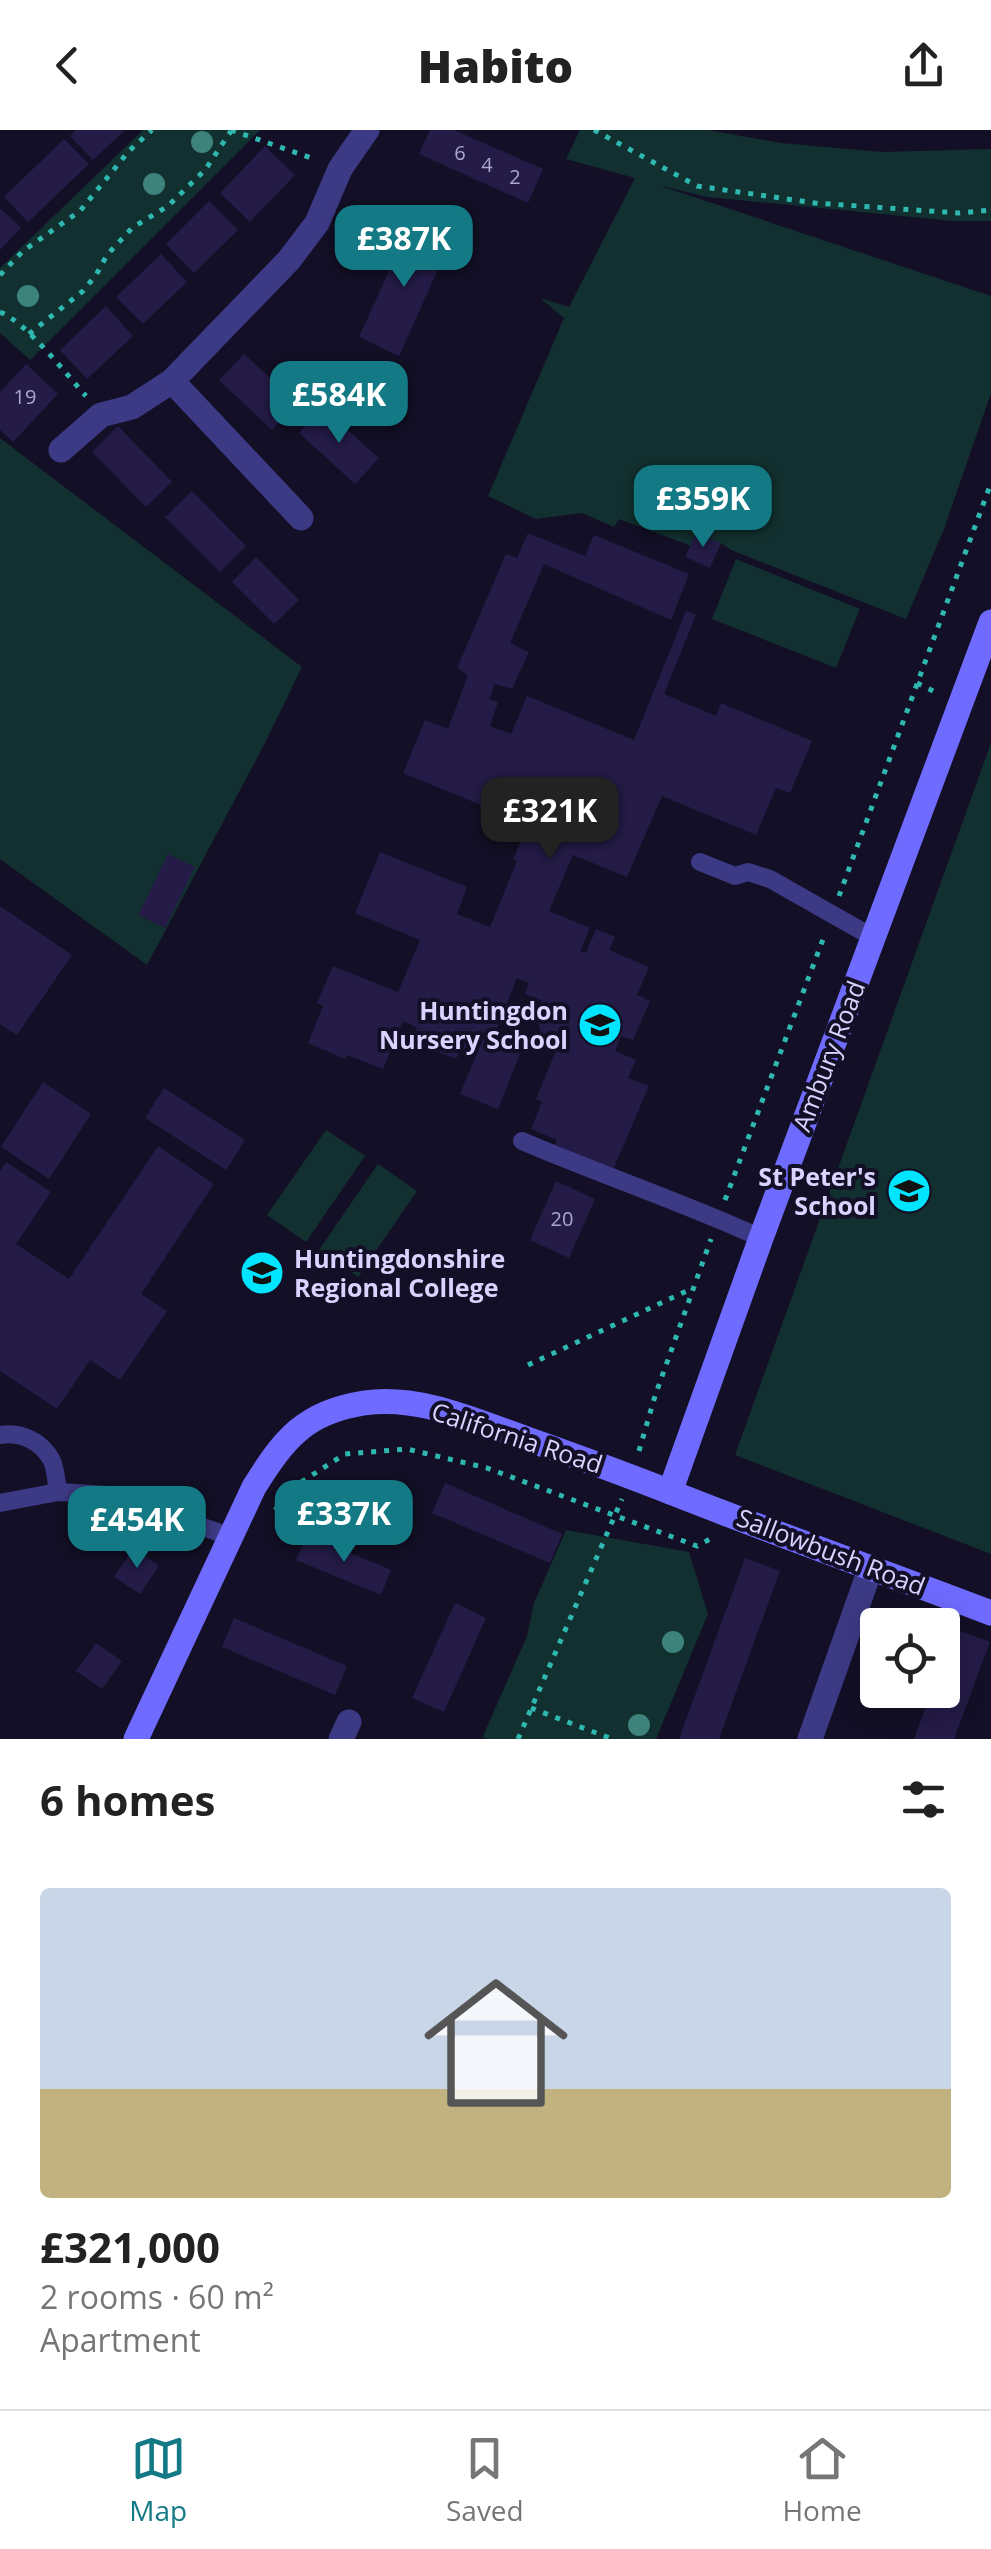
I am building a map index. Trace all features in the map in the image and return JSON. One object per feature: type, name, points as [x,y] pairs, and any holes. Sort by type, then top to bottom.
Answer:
[{"type":"street","points":[[61,450],[100,415],[132,407],[172,380],[289,260],[317,223],[340,169],[367,130]]},
{"type":"street","points":[[172,380],[301,518]]},
{"type":"street","name":"Ambury Road","points":[[670,1492],[991,622]]},
{"type":"street","name":"California Road","points":[[136,1739],[254,1486],[279,1448],[303,1424],[365,1403],[442,1409],[670,1492]]},
{"type":"street","name":"Sallowbush Road","points":[[670,1492],[991,1612]]},
{"type":"street","points":[[810,1739],[871,1567]]},
{"type":"lane","points":[[700,862],[736,876],[748,872],[770,879],[874,938]]},
{"type":"lane","points":[[522,1141],[761,1238]]},
{"type":"lane","points":[[0,1435],[13,1433],[36,1441],[52,1460],[58,1492]]},
{"type":"lane","points":[[0,1503],[58,1492],[110,1495],[229,1536]]},
{"type":"path","points":[[0,275],[23,251],[80,211],[129,151],[152,130]]},
{"type":"path","points":[[29,334],[83,292],[132,228],[168,206],[205,170],[231,130],[340,169]]},
{"type":"path","points":[[594,130],[697,186],[814,203],[959,214],[991,210]]},
{"type":"path","points":[[0,312],[29,334],[88,398]]},
{"type":"path","points":[[518,1739],[632,1476],[655,1396],[718,1219],[991,483]]},
{"type":"path","points":[[528,1366],[694,1287]]},
{"type":"path","points":[[292,1488],[346,1454],[407,1449],[487,1468],[696,1546],[746,1520]]},
{"type":"path","points":[[532,1708],[612,1739]]},
{"type":"green space","points":[[143,130],[260,130],[30,360],[0,333],[0,268]]},
{"type":"green space","points":[[580,130],[708,130],[781,143],[882,152],[991,149],[991,221],[953,221],[707,197],[658,185],[991,296],[991,393],[944,529],[906,619],[721,543],[691,546],[619,519],[614,527],[582,513],[536,519],[488,496],[564,318],[540,298],[569,307],[635,178],[566,159]]},
{"type":"green space","points":[[0,438],[302,667],[147,965],[0,859]]},
{"type":"green space","points":[[736,559],[860,609],[836,668],[712,619]]},
{"type":"green space","name":"St Peter's School","points":[[991,743],[991,1554],[735,1455]]},
{"type":"green space","points":[[326,1130],[365,1156],[306,1242],[267,1215]]},
{"type":"green space","points":[[378,1164],[417,1191],[358,1277],[319,1250]]},
{"type":"green space","points":[[566,1530],[689,1552],[708,1614],[656,1739],[483,1736],[527,1636],[534,1603]]},
{"type":"building","points":[[76,130],[125,130],[93,160],[70,136]]},
{"type":"building","points":[[430,130],[454,130],[543,169],[528,203],[419,154]]},
{"type":"building","points":[[64,139],[89,164],[28,222],[4,197]]},
{"type":"building","points":[[265,146],[295,175],[250,222],[220,193]]},
{"type":"building","points":[[209,201],[238,230],[194,273],[166,244]]},
{"type":"building","points":[[0,208],[21,228],[0,250]]},
{"type":"building","points":[[410,225],[450,243],[399,356],[359,337]]},
{"type":"building","points":[[161,254],[187,282],[143,324],[116,297]]},
{"type":"building","points":[[106,306],[133,336],[87,379],[60,350]]},
{"type":"building","points":[[244,354],[297,403],[272,430],[219,380]]},
{"type":"building","points":[[26,364],[58,394],[13,442],[0,430],[0,392]]},
{"type":"building","points":[[322,407],[379,458],[355,484],[299,433]]},
{"type":"building","points":[[118,426],[172,482],[146,507],[92,452]]},
{"type":"building","points":[[192,491],[246,546],[220,572],[165,517]]},
{"type":"building","points":[[528,533],[585,556],[594,535],[689,574],[671,620],[544,564],[510,643],[529,652],[512,689],[495,684],[489,699],[498,702],[490,726],[511,734],[527,696],[634,740],[686,611],[696,615],[664,694],[716,716],[721,703],[812,741],[790,793],[776,788],[756,835],[662,796],[627,877],[573,855],[549,911],[590,928],[580,951],[586,953],[596,929],[615,937],[609,950],[649,967],[637,995],[650,1001],[633,1040],[621,1036],[615,1051],[636,1060],[628,1078],[649,1086],[613,1170],[555,1145],[557,1140],[531,1129],[542,1102],[536,1099],[557,1048],[545,1043],[537,1021],[541,1000],[525,994],[529,983],[517,978],[493,1038],[522,1049],[498,1109],[460,1094],[476,1055],[461,1049],[456,1059],[411,1041],[417,1028],[403,1021],[383,1069],[308,1043],[323,1006],[317,1003],[333,966],[398,992],[420,940],[355,913],[380,852],[467,887],[457,914],[490,927],[536,804],[507,792],[498,812],[403,773],[425,720],[448,729],[468,675],[457,668],[506,554],[517,558]]},
{"type":"building","points":[[696,533],[721,543],[710,568],[685,557]]},
{"type":"building","points":[[256,557],[299,600],[274,624],[232,582]]},
{"type":"building","points":[[168,854],[195,867],[165,928],[138,915]]},
{"type":"building","points":[[0,906],[72,955],[17,1035],[0,1024]]},
{"type":"building","points":[[43,1082],[91,1114],[49,1179],[1,1147]]},
{"type":"building","points":[[164,1088],[245,1140],[226,1170],[145,1118]]},
{"type":"building","points":[[158,1146],[214,1184],[141,1294],[167,1311],[120,1380],[90,1360],[57,1409],[0,1371],[0,1171],[6,1162],[51,1192],[16,1244],[69,1279]]},
{"type":"building","points":[[556,1181],[595,1199],[569,1258],[530,1240]]},
{"type":"building","points":[[445,1483],[562,1534],[550,1563],[432,1513]]},
{"type":"building","points":[[307,1535],[391,1570],[381,1595],[296,1560]]},
{"type":"building","points":[[134,1548],[159,1566],[140,1594],[114,1577]]},
{"type":"building","points":[[745,1558],[780,1571],[719,1739],[679,1739]]},
{"type":"building","points":[[455,1603],[486,1618],[444,1712],[412,1698]]},
{"type":"building","points":[[234,1618],[347,1666],[335,1695],[222,1647]]},
{"type":"building","points":[[960,1631],[990,1642],[954,1739],[914,1739],[925,1708],[960,1708]]},
{"type":"building","points":[[96,1643],[122,1661],[102,1689],[76,1671]]},
{"type":"place","name":"Huntingdon Nursery School","points":[[600,1025]]},
{"type":"place","name":"St Peter's School","points":[[909,1191]]},
{"type":"place","name":"Huntingdonshire Regional College","points":[[262,1273]]}]
